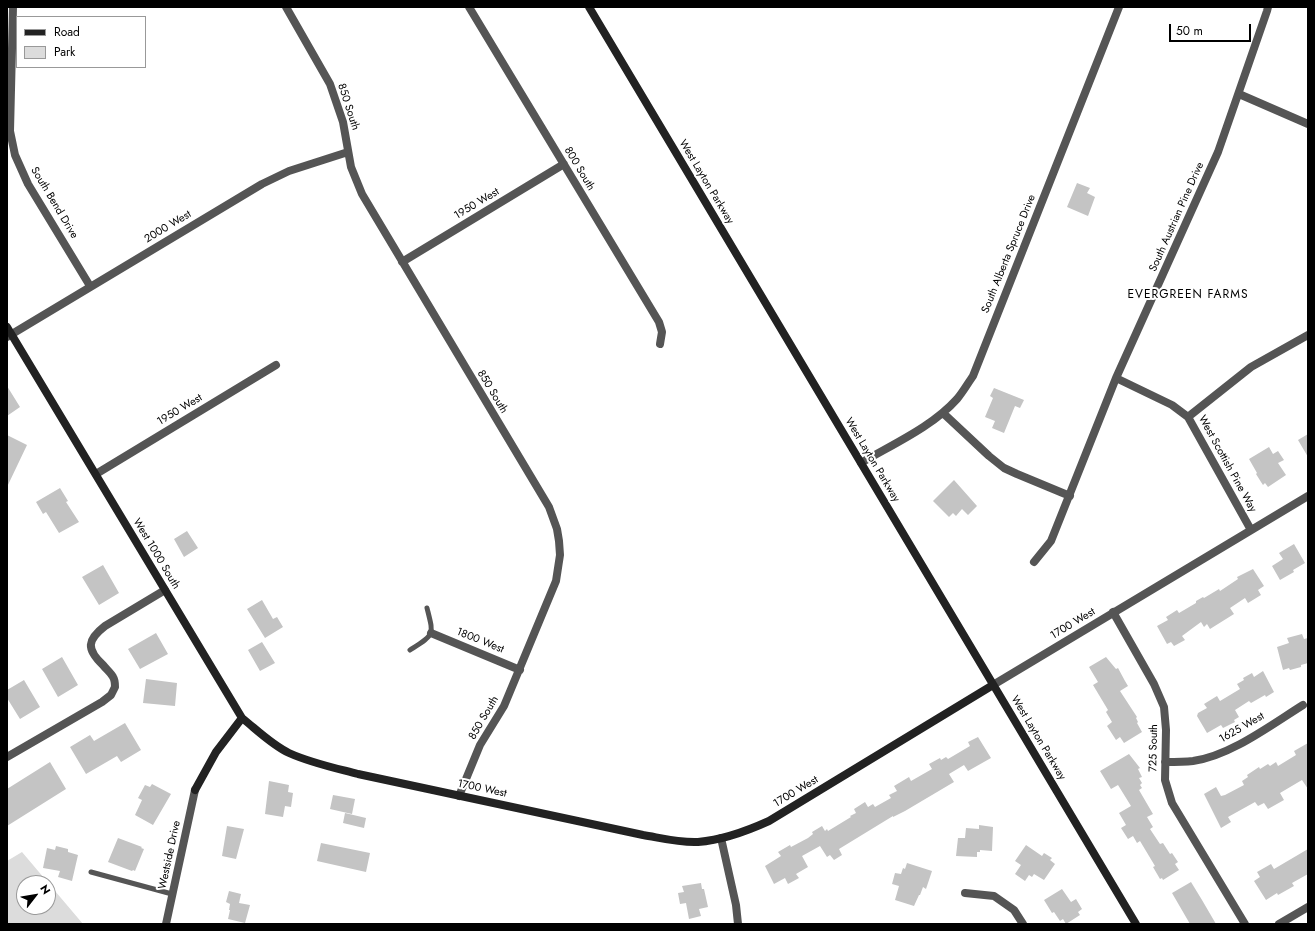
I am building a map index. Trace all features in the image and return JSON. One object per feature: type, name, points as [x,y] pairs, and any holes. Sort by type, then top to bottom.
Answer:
[{"type":"street","name":"South Bend Drive","points":[[13,7],[14,65],[9,119],[15,155],[28,184],[90,286]]},
{"type":"street","name":"850 South","points":[[286,7],[330,84],[343,122],[351,167],[362,194],[549,507],[557,530],[560,555],[556,581],[504,706],[480,745],[459,796]]},
{"type":"street","name":"800 South","points":[[469,7],[659,322],[662,332],[660,344]]},
{"type":"street","name":"West Layton Parkway","points":[[589,7],[1136,924]]},
{"type":"street","name":"South Alberta Spruce Drive","points":[[861,463],[927,424],[942,413],[958,398],[973,376],[1119,7]]},
{"type":"street","name":"South Austrian Pine Drive","points":[[1034,562],[1051,541],[1116,378],[1218,152],[1268,7]]},
{"type":"street","points":[[1239,94],[1308,124]]},
{"type":"street","name":"2000 West","points":[[8,333],[262,184],[289,171],[348,152]]},
{"type":"street","name":"1950 West","points":[[402,262],[564,164]]},
{"type":"street","name":"West 1000 South","points":[[8,333],[96,474],[242,718]]},
{"type":"street","points":[[1188,417],[1251,367],[1308,335]]},
{"type":"street","name":"1950 West","points":[[96,474],[276,365]]},
{"type":"street","name":"West Scottish Pine Way","points":[[1116,378],[1172,405],[1188,417],[1251,530]]},
{"type":"street","points":[[942,413],[1004,468],[1070,496]]},
{"type":"street","name":"1700 West","points":[[242,718],[266,738],[288,753],[313,762],[358,774],[643,835],[678,841],[698,842],[721,838],[743,832],[769,821],[1113,612],[1308,496]]},
{"type":"street","points":[[7,757],[102,702],[111,695],[115,687],[114,677],[95,658],[91,648],[92,640],[96,632],[165,590]]},
{"type":"street","name":"725 South","points":[[1113,612],[1154,684],[1164,707],[1166,730],[1164,780],[1172,803],[1245,924]]},
{"type":"street","name":"1800 West","points":[[431,633],[520,670]]},
{"type":"street","name":"1625 West","points":[[1165,762],[1193,761],[1215,756],[1237,746],[1303,705]]},
{"type":"street","name":"Westside Drive","points":[[166,924],[195,790],[216,752],[242,718]]},
{"type":"street","points":[[721,838],[736,905],[738,924]]},
{"type":"street","points":[[965,893],[994,896],[1014,910],[1023,924]]},
{"type":"street","points":[[1279,924],[1308,907]]},
{"type":"lane","points":[[410,650],[428,638],[431,633],[432,626],[427,608]]},
{"type":"lane","points":[[90,872],[172,894]]},
{"type":"green space","points":[[22,852],[41,875],[16,875],[16,915],[56,915],[56,892],[83,924],[7,924],[7,861]]},
{"type":"building","points":[[1077,183],[1090,188],[1087,193],[1095,197],[1088,216],[1067,207]]},
{"type":"building","points":[[7,386],[20,407],[7,416]]},
{"type":"building","points":[[994,388],[1024,400],[1020,408],[1015,406],[1004,433],[992,428],[995,421],[985,417],[993,398],[990,396]]},
{"type":"building","points":[[1308,434],[1308,457],[1298,440]]},
{"type":"building","points":[[7,435],[27,445],[7,487]]},
{"type":"building","points":[[1269,447],[1273,454],[1278,451],[1284,460],[1278,463],[1286,475],[1268,487],[1265,483],[1263,485],[1249,459]]},
{"type":"building","points":[[954,480],[977,506],[968,515],[962,509],[956,516],[953,513],[949,517],[933,501]]},
{"type":"building","points":[[60,488],[68,501],[66,502],[79,522],[59,533],[46,512],[43,514],[36,502]]},
{"type":"building","points":[[187,531],[198,548],[184,557],[174,539]]},
{"type":"building","points":[[1294,544],[1305,563],[1293,570],[1294,572],[1280,580],[1272,566],[1283,559],[1279,553]]},
{"type":"building","points":[[103,565],[119,593],[99,605],[82,577]]},
{"type":"building","points":[[1253,569],[1264,586],[1258,590],[1261,595],[1248,603],[1245,598],[1230,608],[1234,614],[1210,629],[1207,624],[1204,627],[1201,622],[1182,636],[1185,640],[1174,646],[1171,642],[1167,644],[1157,626],[1168,620],[1166,617],[1177,610],[1179,613],[1196,603],[1196,601],[1219,589],[1220,591],[1238,579],[1237,577]]},
{"type":"building","points":[[262,600],[273,619],[277,617],[283,627],[265,638],[247,609]]},
{"type":"building","points":[[156,633],[168,654],[140,669],[128,649]]},
{"type":"building","points":[[1302,634],[1304,639],[1308,638],[1308,663],[1301,665],[1301,667],[1283,670],[1277,647],[1289,643],[1287,638]]},
{"type":"building","points":[[262,642],[275,663],[260,671],[248,650]]},
{"type":"building","points":[[62,657],[78,685],[58,697],[42,669]]},
{"type":"building","points":[[1106,657],[1116,669],[1118,668],[1128,686],[1120,691],[1137,717],[1137,723],[1142,732],[1124,743],[1120,737],[1116,740],[1107,726],[1112,722],[1106,712],[1108,710],[1093,685],[1098,682],[1089,667]]},
{"type":"building","points":[[1263,671],[1274,692],[1251,703],[1249,701],[1235,710],[1239,717],[1234,720],[1235,722],[1223,728],[1221,725],[1207,733],[1197,716],[1198,713],[1207,708],[1204,704],[1217,696],[1220,701],[1240,689],[1237,684],[1244,680],[1243,678],[1252,673],[1254,677]]},
{"type":"building","points":[[146,679],[177,683],[175,706],[143,703]]},
{"type":"building","points":[[24,680],[40,707],[20,719],[7,698],[7,690]]},
{"type":"building","points":[[125,723],[141,750],[121,762],[117,756],[86,774],[70,747],[90,735],[94,741]]},
{"type":"building","points":[[978,737],[991,758],[968,771],[964,765],[949,774],[954,782],[905,811],[893,816],[839,849],[842,855],[834,860],[830,855],[827,857],[820,846],[802,856],[808,867],[796,874],[799,878],[788,884],[785,878],[774,884],[765,866],[781,856],[778,852],[790,845],[791,847],[808,838],[813,834],[812,832],[822,826],[825,831],[827,829],[828,831],[851,817],[850,816],[856,813],[854,809],[865,802],[868,807],[873,804],[875,807],[891,798],[889,795],[897,791],[894,786],[909,777],[911,781],[932,769],[929,764],[940,758],[941,760],[946,757],[948,759],[970,746],[968,742]]},
{"type":"building","points":[[1308,743],[1308,789],[1302,780],[1280,793],[1284,800],[1268,809],[1264,803],[1258,806],[1255,802],[1228,817],[1231,822],[1221,828],[1204,794],[1216,787],[1221,796],[1225,795],[1244,785],[1242,781],[1248,777],[1247,775],[1259,767],[1260,769],[1268,764],[1270,766],[1276,762],[1278,766],[1296,755],[1294,751]]},
{"type":"building","points":[[1129,754],[1140,768],[1138,769],[1142,777],[1139,778],[1142,783],[1140,785],[1142,788],[1139,790],[1153,814],[1147,817],[1153,827],[1150,829],[1160,844],[1163,843],[1170,854],[1172,853],[1178,862],[1175,864],[1179,870],[1163,880],[1162,878],[1160,879],[1153,867],[1155,866],[1140,841],[1137,843],[1133,836],[1128,839],[1121,828],[1126,825],[1119,813],[1131,806],[1118,785],[1111,789],[1100,771]]},
{"type":"building","points":[[50,762],[66,789],[7,826],[7,789]]},
{"type":"building","points":[[269,781],[289,785],[288,792],[293,793],[291,807],[285,806],[283,817],[265,814]]},
{"type":"building","points":[[152,784],[171,794],[153,825],[135,815],[142,800],[138,798],[145,785],[150,787]]},
{"type":"building","points":[[333,795],[355,799],[352,814],[330,809]]},
{"type":"building","points":[[345,813],[366,818],[364,828],[343,823]]},
{"type":"building","points":[[979,825],[993,827],[992,851],[980,850],[980,852],[977,852],[977,857],[956,856],[958,838],[965,838],[966,828],[979,829]]},
{"type":"building","points":[[227,826],[244,829],[236,859],[222,856]]},
{"type":"building","points":[[118,838],[144,849],[135,871],[108,862]]},
{"type":"building","points":[[321,843],[370,853],[366,872],[317,861]]},
{"type":"building","points":[[1026,845],[1042,856],[1044,853],[1052,858],[1050,860],[1055,864],[1044,880],[1034,874],[1032,877],[1029,875],[1025,881],[1015,874],[1021,865],[1015,861]]},
{"type":"building","points":[[56,846],[68,849],[68,852],[78,855],[72,881],[58,877],[60,871],[43,868],[47,848],[55,850]]},
{"type":"building","points":[[1308,849],[1308,874],[1292,883],[1294,886],[1278,895],[1277,893],[1266,900],[1254,881],[1260,877],[1257,872],[1271,864],[1274,869]]},
{"type":"building","points":[[907,863],[932,871],[926,889],[923,887],[914,906],[895,900],[899,886],[892,884],[895,873],[901,874]]},
{"type":"building","points":[[1191,882],[1216,924],[1190,924],[1172,893]]},
{"type":"building","points":[[701,883],[708,907],[699,909],[701,916],[689,919],[686,903],[680,904],[678,893],[684,892],[682,886]]},
{"type":"building","points":[[1062,889],[1071,902],[1076,899],[1082,909],[1078,912],[1080,915],[1066,924],[1063,919],[1060,921],[1054,912],[1052,913],[1044,900]]},
{"type":"building","points":[[229,891],[241,894],[239,903],[250,905],[245,923],[228,919],[230,904],[226,902]]},
{"type":"district","name":"EVERGREEN FARMS","points":[[1188,295]]}]
